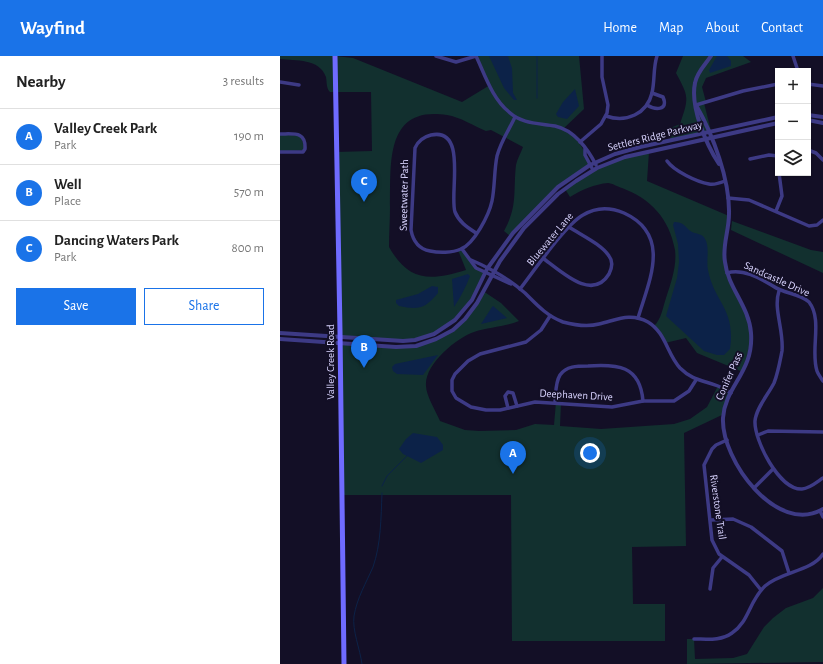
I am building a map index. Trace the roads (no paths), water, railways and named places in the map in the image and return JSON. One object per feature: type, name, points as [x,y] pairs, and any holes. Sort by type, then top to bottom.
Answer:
[{"type":"main road","name":"Valley Creek Road","points":[[336,57],[344,664]]},
{"type":"street","points":[[436,56],[456,62],[476,56],[497,98],[515,117],[528,122],[559,127],[569,132],[580,142],[584,149],[589,152],[595,169]]},
{"type":"street","points":[[580,142],[601,124],[606,116],[608,105],[602,77],[602,56]]},
{"type":"street","points":[[606,116],[617,119],[627,118],[638,113],[647,104],[652,93],[657,56]]},
{"type":"street","name":"Conifer Pass","points":[[711,56],[698,74],[695,83],[696,105],[721,166],[725,181],[728,198],[729,221],[724,250],[727,274],[745,308],[749,322],[751,339],[746,366],[726,406],[724,428],[727,440],[740,471],[754,488],[783,512],[792,515],[809,515],[821,510]]},
{"type":"street","points":[[793,56],[797,68]]},
{"type":"street","points":[[280,82],[299,85]]},
{"type":"street","points":[[811,84],[823,86]]},
{"type":"street","points":[[696,105],[743,91],[775,85]]},
{"type":"street","points":[[647,104],[655,109],[659,109],[663,106],[665,101],[663,97],[652,93]]},
{"type":"street","points":[[811,115],[823,117]]},
{"type":"street","points":[[512,284],[485,274],[476,268],[462,248],[484,222],[491,206],[498,154],[503,138],[515,117]]},
{"type":"street","name":"Settlers Ridge Parkway","points":[[280,339],[403,341],[416,340],[434,334],[450,325],[464,311],[474,296],[487,269],[513,233],[530,213],[558,186],[592,164],[640,147],[775,118]]},
{"type":"street","points":[[811,121],[823,123]]},
{"type":"street","name":"Settlers Ridge Parkway","points":[[280,333],[403,347],[416,346],[436,339],[459,324],[469,314],[493,271],[529,224],[558,194],[595,169],[625,157],[775,124]]},
{"type":"street","points":[[280,134],[301,136],[305,139],[305,148],[302,152],[280,152]]},
{"type":"street","name":"Sweetwater Path","points":[[462,248],[452,251],[430,251],[418,245],[412,235],[414,152],[417,144],[423,138],[438,135],[451,143],[455,156],[454,209],[460,221],[476,233]]},
{"type":"street","points":[[811,151],[816,153],[823,160]]},
{"type":"street","points":[[750,159],[767,155],[775,156]]},
{"type":"street","points":[[667,161],[676,170],[706,183],[712,184],[725,181]]},
{"type":"street","points":[[776,211],[782,196],[779,176]]},
{"type":"street","points":[[728,198],[746,198],[809,226],[817,225],[823,220]]},
{"type":"street","name":"Bluewater Lane","points":[[520,289],[569,227],[578,218],[598,209],[612,209],[633,219],[648,234],[652,244],[654,265],[638,318]]},
{"type":"street","points":[[544,259],[582,285],[596,285],[607,276],[612,264],[608,255],[569,227]]},
{"type":"street","points":[[471,260],[493,271],[520,289],[550,316],[568,323],[589,326],[626,316],[647,321],[661,333],[673,360],[681,369],[696,380],[718,386],[732,393]]},
{"type":"street","name":"Sandcastle Drive","points":[[727,274],[736,271],[745,273],[767,282],[779,291],[802,298],[814,309],[817,324],[816,367],[823,382]]},
{"type":"street","points":[[779,291],[776,300],[782,329],[781,354],[774,382],[756,416],[755,426],[766,459],[773,469],[797,489],[806,488],[823,478]]},
{"type":"street","name":"Deephaven Drive","points":[[550,316],[541,330],[526,342],[474,357],[453,377],[452,391],[461,402],[481,410],[496,410],[535,402],[555,402],[612,407],[643,401],[674,400],[689,391],[696,380]]},
{"type":"street","points":[[555,402],[557,380],[566,369],[573,367],[611,365],[623,367],[632,373],[640,386],[643,401]]},
{"type":"street","points":[[508,408],[505,396],[508,392],[513,393],[517,406]]},
{"type":"street","points":[[758,435],[768,431],[823,432]]},
{"type":"street","name":"Riverstone Trail","points":[[727,440],[712,449],[704,465],[712,540],[722,557],[749,575],[761,590]]},
{"type":"street","points":[[754,488],[773,469]]},
{"type":"street","points":[[821,510],[823,518]]},
{"type":"street","points":[[710,520],[733,519],[742,521],[782,551],[790,572]]},
{"type":"street","points":[[694,639],[721,638],[733,633],[744,620],[751,603],[761,590],[772,581],[790,572],[812,565],[823,554]]},
{"type":"street","points":[[710,588],[713,568],[722,557]]},
{"type":"water","points":[[489,56],[508,56],[512,68],[513,93],[517,100],[514,100],[504,88]]},
{"type":"water","points":[[717,56],[727,56],[731,61],[731,66],[710,73],[709,70]]},
{"type":"water","points":[[575,89],[579,106],[567,119],[558,117],[556,114],[563,102]]},
{"type":"water","points":[[674,222],[680,223],[692,232],[701,235],[704,237],[706,242],[708,250],[708,270],[711,281],[724,306],[730,324],[730,349],[724,355],[717,355],[704,351],[666,316],[677,278],[679,262],[678,244],[673,225]]},
{"type":"water","points":[[468,274],[470,276],[454,307],[452,279]]},
{"type":"water","points":[[432,286],[438,287],[438,293],[429,302],[421,307],[411,308],[399,306],[396,303],[396,300],[418,294]]},
{"type":"water","points":[[493,306],[507,318],[481,324],[492,307]]},
{"type":"water","points":[[438,355],[423,375],[397,374],[393,371],[392,367],[395,364]]},
{"type":"water","points":[[413,433],[437,437],[443,445],[443,450],[421,463],[403,454],[399,449],[406,439]]},
{"type":"waterway","points":[[537,56],[537,98]]},
{"type":"waterway","points":[[382,486],[387,476],[408,455]]},
{"type":"waterway","points":[[362,664],[355,633],[354,616],[359,597],[376,558],[380,531],[382,493]]},
{"type":"place","name":"Dancing Waters Park","points":[[364,202]]},
{"type":"place","name":"Well","points":[[364,368]]},
{"type":"place","name":"Valley Creek Park","points":[[513,474]]}]
